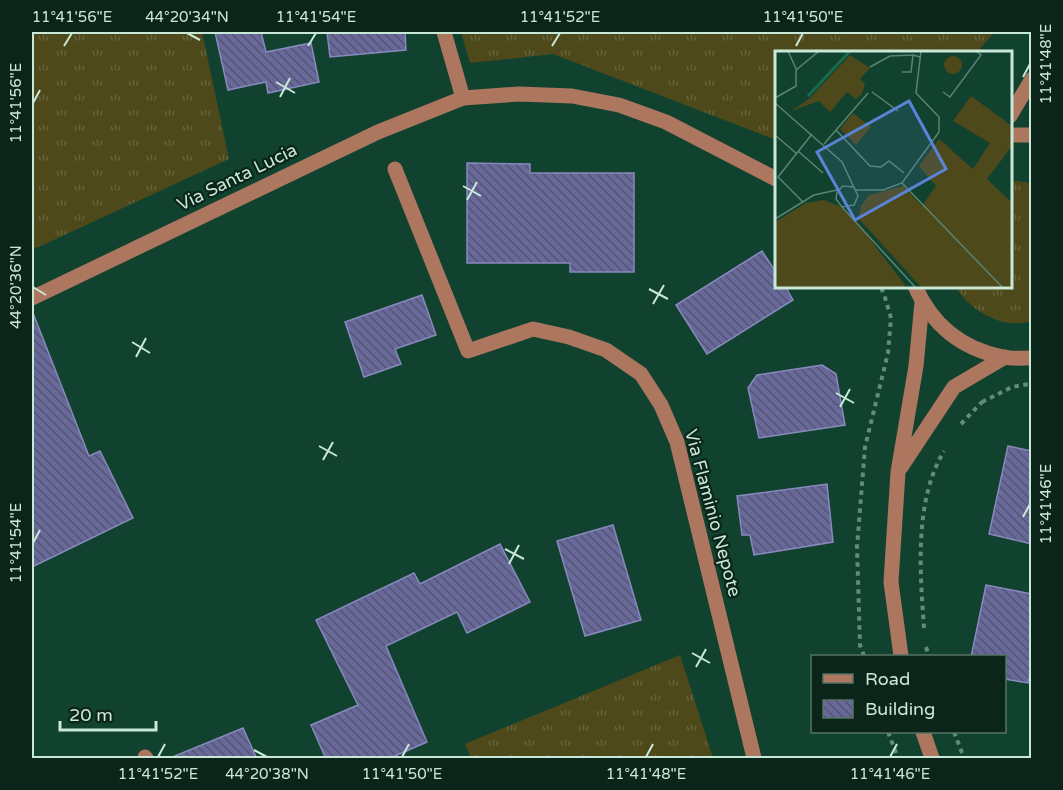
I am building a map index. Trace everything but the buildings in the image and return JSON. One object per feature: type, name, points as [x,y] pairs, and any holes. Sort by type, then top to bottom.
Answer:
[{"type":"street","points":[[444,32],[463,98]]},
{"type":"street","points":[[1012,114],[1032,79]]},
{"type":"street","name":"Via Santa Lucia","points":[[32,298],[378,132],[463,98],[519,94],[572,96],[620,105],[666,122],[775,178]]},
{"type":"street","points":[[1012,135],[1032,135]]},
{"type":"street","name":"Via Flaminio Nepote","points":[[395,169],[468,351],[534,329],[569,337],[606,350],[641,374],[661,405],[677,442],[754,759]]},
{"type":"street","points":[[916,288],[922,302],[943,329],[972,348],[1005,357],[1032,358]]},
{"type":"street","points":[[901,655],[891,582],[898,472],[916,366],[922,302]]},
{"type":"street","points":[[898,472],[954,387],[1005,357]]},
{"type":"street","points":[[923,733],[932,759]]},
{"type":"path","points":[[863,655],[860,645],[857,547],[865,447],[888,353],[891,318],[881,288]]},
{"type":"path","points":[[888,353],[916,366]]},
{"type":"path","points":[[956,429],[982,402],[1012,387],[1032,384]]},
{"type":"path","points":[[954,387],[982,402]]},
{"type":"path","points":[[924,633],[921,590],[922,514],[936,464],[946,446]]},
{"type":"path","points":[[925,644],[928,655]]},
{"type":"path","points":[[888,733],[898,759]]},
{"type":"path","points":[[954,733],[964,759]]},
{"type":"green space","points":[[32,32],[202,32],[229,159],[32,250]]},
{"type":"green space","points":[[461,32],[995,32],[978,51],[775,51],[775,140],[553,54],[470,63]]},
{"type":"green space","points":[[1012,182],[1031,183],[1032,321],[1021,323],[999,321],[988,316],[970,304],[957,288],[1012,288]]},
{"type":"green space","points":[[680,655],[713,758],[471,758],[465,744]]}]
